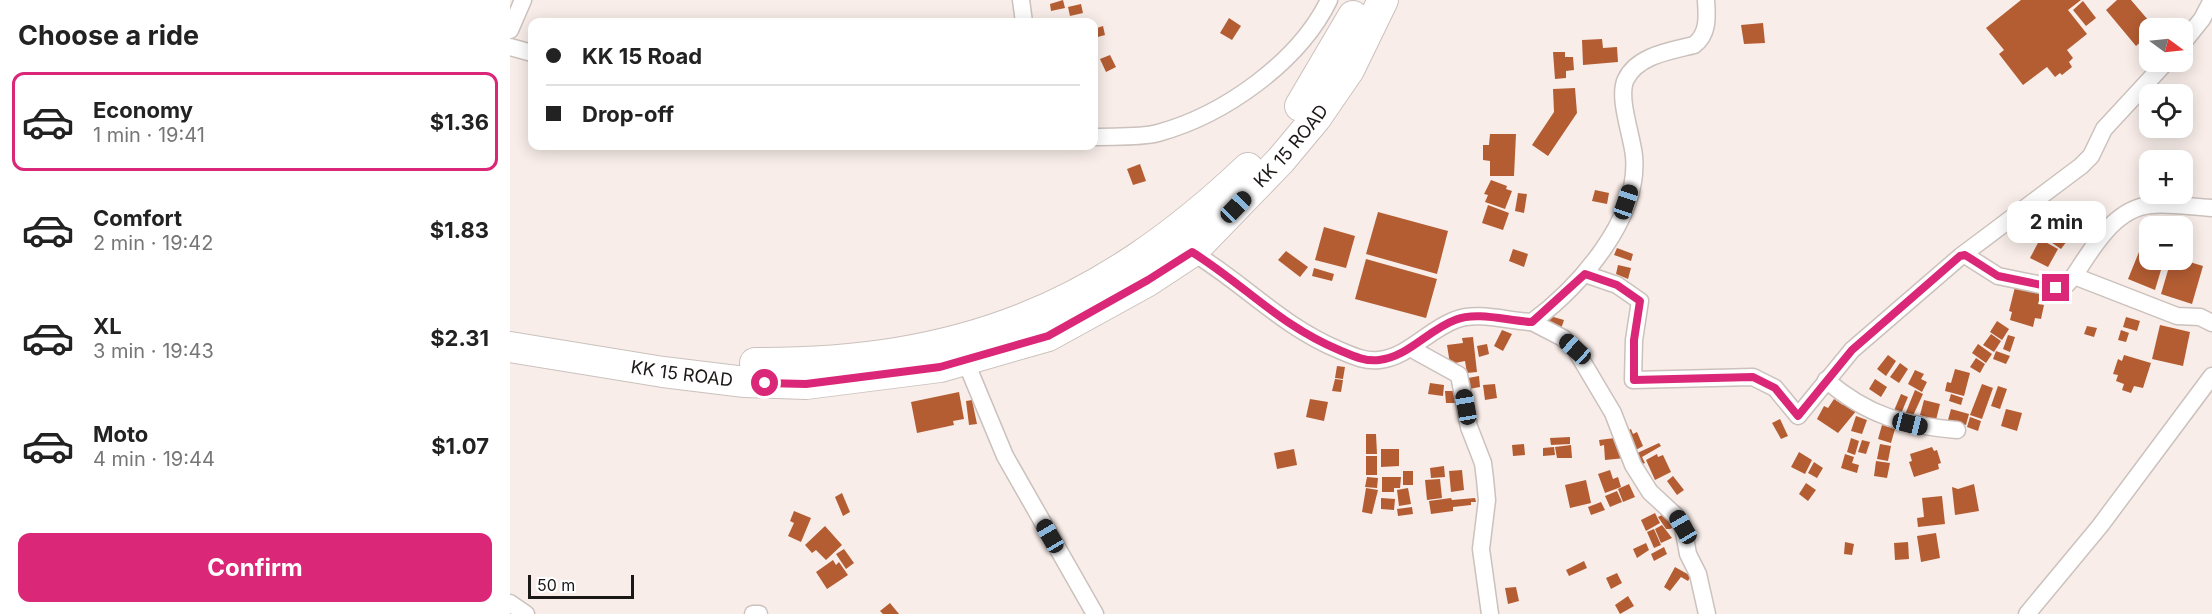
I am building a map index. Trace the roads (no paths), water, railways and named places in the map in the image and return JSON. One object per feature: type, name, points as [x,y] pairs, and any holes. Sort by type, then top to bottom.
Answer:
[{"type":"highway","name":"KK 15 ROAD","points":[[510,326],[727,361],[790,363],[834,362],[886,355],[962,339],[1026,319],[1107,279],[1167,238],[1247,169],[1283,129],[1312,88],[1361,0]]},
{"type":"highway","name":"KK 15 ROAD","points":[[510,347],[686,375],[745,382],[806,384],[940,367],[1048,336],[1148,280],[1192,252],[1281,160],[1316,118],[1349,70],[1383,0]]},
{"type":"street","points":[[510,30],[523,0]]},
{"type":"street","points":[[1021,0],[1023,18]]},
{"type":"street","points":[[1098,136],[1156,134],[1204,117],[1253,86],[1277,66],[1300,41],[1329,0]]},
{"type":"street","points":[[1532,322],[1585,274],[1618,222],[1634,178],[1634,157],[1623,96],[1626,80],[1647,59],[1694,45],[1700,40],[1707,22],[1706,0]]},
{"type":"street","points":[[2193,30],[2212,0]]},
{"type":"street","points":[[510,46],[528,52]]},
{"type":"street","points":[[1585,274],[1617,285],[1640,301],[1634,340],[1634,380],[1753,377],[1775,388],[1798,416],[1852,350],[1965,255],[2081,166],[2091,156],[2104,129],[2157,72]]},
{"type":"street","points":[[1965,255],[1998,276],[2056,288],[2067,284],[2118,218],[2134,209],[2150,205],[2212,208]]},
{"type":"street","points":[[1192,252],[1234,280],[1290,326],[1318,341],[1359,358],[1379,360],[1410,348],[1446,325],[1466,317],[1532,322],[1563,338],[1575,349],[1613,413],[1633,465],[1650,492],[1677,516],[1683,527],[1688,554],[1698,574],[1707,614]]},
{"type":"street","points":[[2074,276],[2177,316],[2200,317],[2212,323]]},
{"type":"street","points":[[1410,348],[1459,375],[1469,427],[1483,463],[1487,500],[1481,549],[1490,614]]},
{"type":"street","points":[[965,360],[1005,456],[1095,614]]},
{"type":"street","points":[[2027,614],[2100,526],[2212,376]]},
{"type":"street","points":[[1826,380],[1849,400],[1876,414],[1921,427],[1957,430]]},
{"type":"street","points":[[1487,589],[1501,614]]},
{"type":"street","points":[[510,603],[526,614]]},
{"type":"street","points":[[753,614],[759,614]]}]
